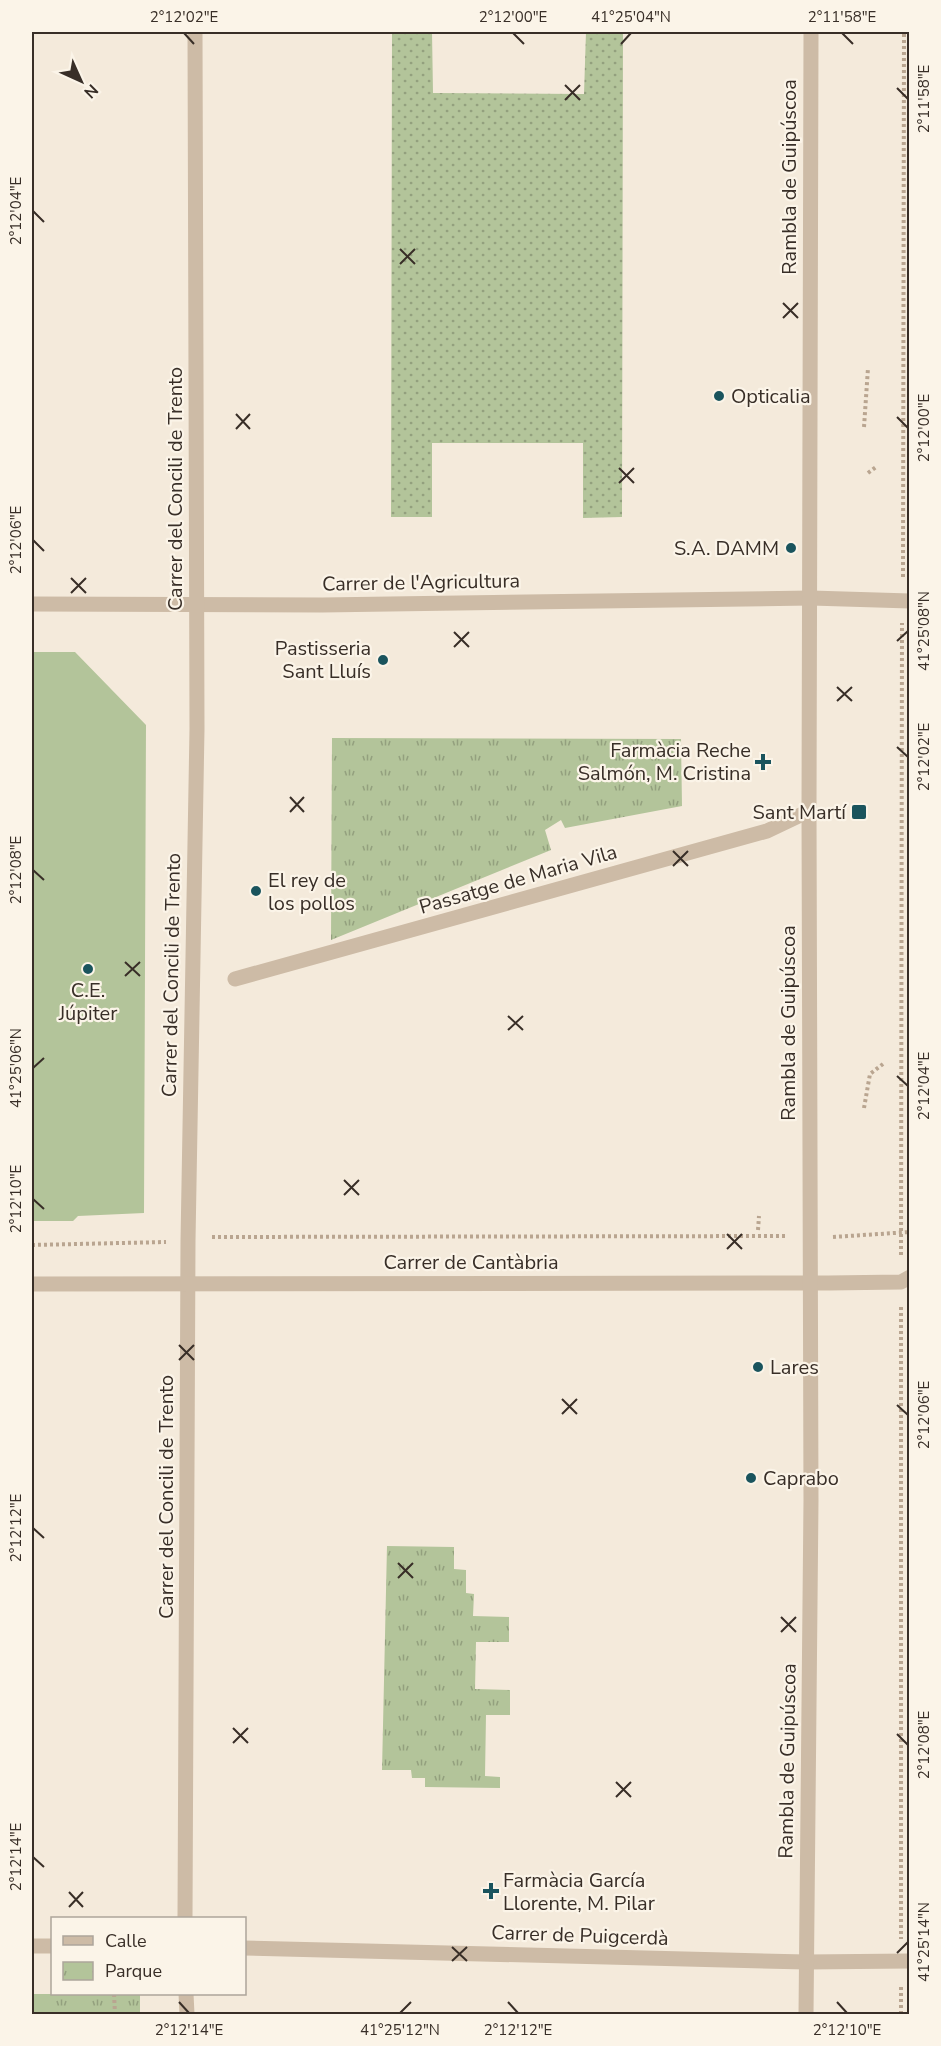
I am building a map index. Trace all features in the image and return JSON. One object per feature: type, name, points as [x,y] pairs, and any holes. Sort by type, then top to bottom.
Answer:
[{"type":"street","name":"Carrer del Concili de Trento","points":[[185,1917],[188,1283],[196,606],[195,32]]},
{"type":"street","name":"Rambla de Guipúscoa","points":[[806,2014],[811,1511],[809,811],[811,32]]},
{"type":"street","name":"Carrer de l'Agricultura","points":[[32,604],[196,606],[811,598],[909,601]]},
{"type":"street","name":"Passatge de Maria Vila","points":[[235,979],[767,831],[809,811]]},
{"type":"street","name":"Carrer de Cantàbria","points":[[32,1284],[810,1283],[901,1282],[909,1277]]},
{"type":"street","points":[[32,1946],[51,1946]]},
{"type":"street","name":"Carrer de Puigcerdà","points":[[246,1948],[806,1962],[909,1961]]},
{"type":"street","points":[[186,1995],[187,2014]]},
{"type":"path","points":[[903,548],[904,32]]},
{"type":"path","points":[[864,427],[868,368]]},
{"type":"path","points":[[868,473],[876,467]]},
{"type":"path","points":[[901,1234],[902,649]]},
{"type":"path","points":[[864,1108],[870,1074],[883,1064]]},
{"type":"path","points":[[758,1230],[759,1216]]},
{"type":"path","points":[[837,1237],[909,1232]]},
{"type":"path","name":"Carrer de Cantàbria","points":[[215,1236],[768,1236]]},
{"type":"path","points":[[32,1245],[167,1242]]},
{"type":"path","points":[[901,1362],[902,1893]]},
{"type":"path","points":[[114,1995],[115,2014]]},
{"type":"green space","points":[[392,32],[432,32],[433,93],[584,94],[586,32],[623,32],[622,517],[583,518],[583,443],[432,443],[432,517],[391,517]]},
{"type":"green space","name":"C.E. Júpiter","points":[[32,652],[75,652],[146,725],[144,1213],[78,1216],[73,1221],[32,1221]]},
{"type":"green space","points":[[332,738],[681,739],[682,806],[565,828],[561,820],[545,830],[551,850],[331,940]]},
{"type":"green space","points":[[387,1546],[454,1547],[454,1569],[466,1570],[466,1593],[474,1594],[473,1616],[509,1617],[509,1642],[476,1642],[475,1689],[510,1690],[510,1715],[486,1715],[485,1776],[500,1777],[500,1788],[425,1787],[425,1778],[412,1778],[411,1770],[382,1770]]},
{"type":"green space","points":[[32,1994],[140,1995],[140,2014],[32,2014]]},
{"type":"place","name":"Opticalia","points":[[719,396]]},
{"type":"place","name":"S.A. DAMM","points":[[791,548]]},
{"type":"place","name":"Pastisseria Sant Lluís","points":[[383,660]]},
{"type":"place","name":"Farmàcia Reche Salmón, M. Cristina","points":[[763,762]]},
{"type":"place","name":"Sant Martí","points":[[859,812]]},
{"type":"place","name":"El rey de los pollos","points":[[256,891]]},
{"type":"place","name":"C.E. Júpiter","points":[[88,969]]},
{"type":"place","name":"Lares","points":[[758,1367]]},
{"type":"place","name":"Caprabo","points":[[751,1478]]},
{"type":"place","name":"Farmàcia García Llorente, M. Pilar","points":[[491,1891]]}]
